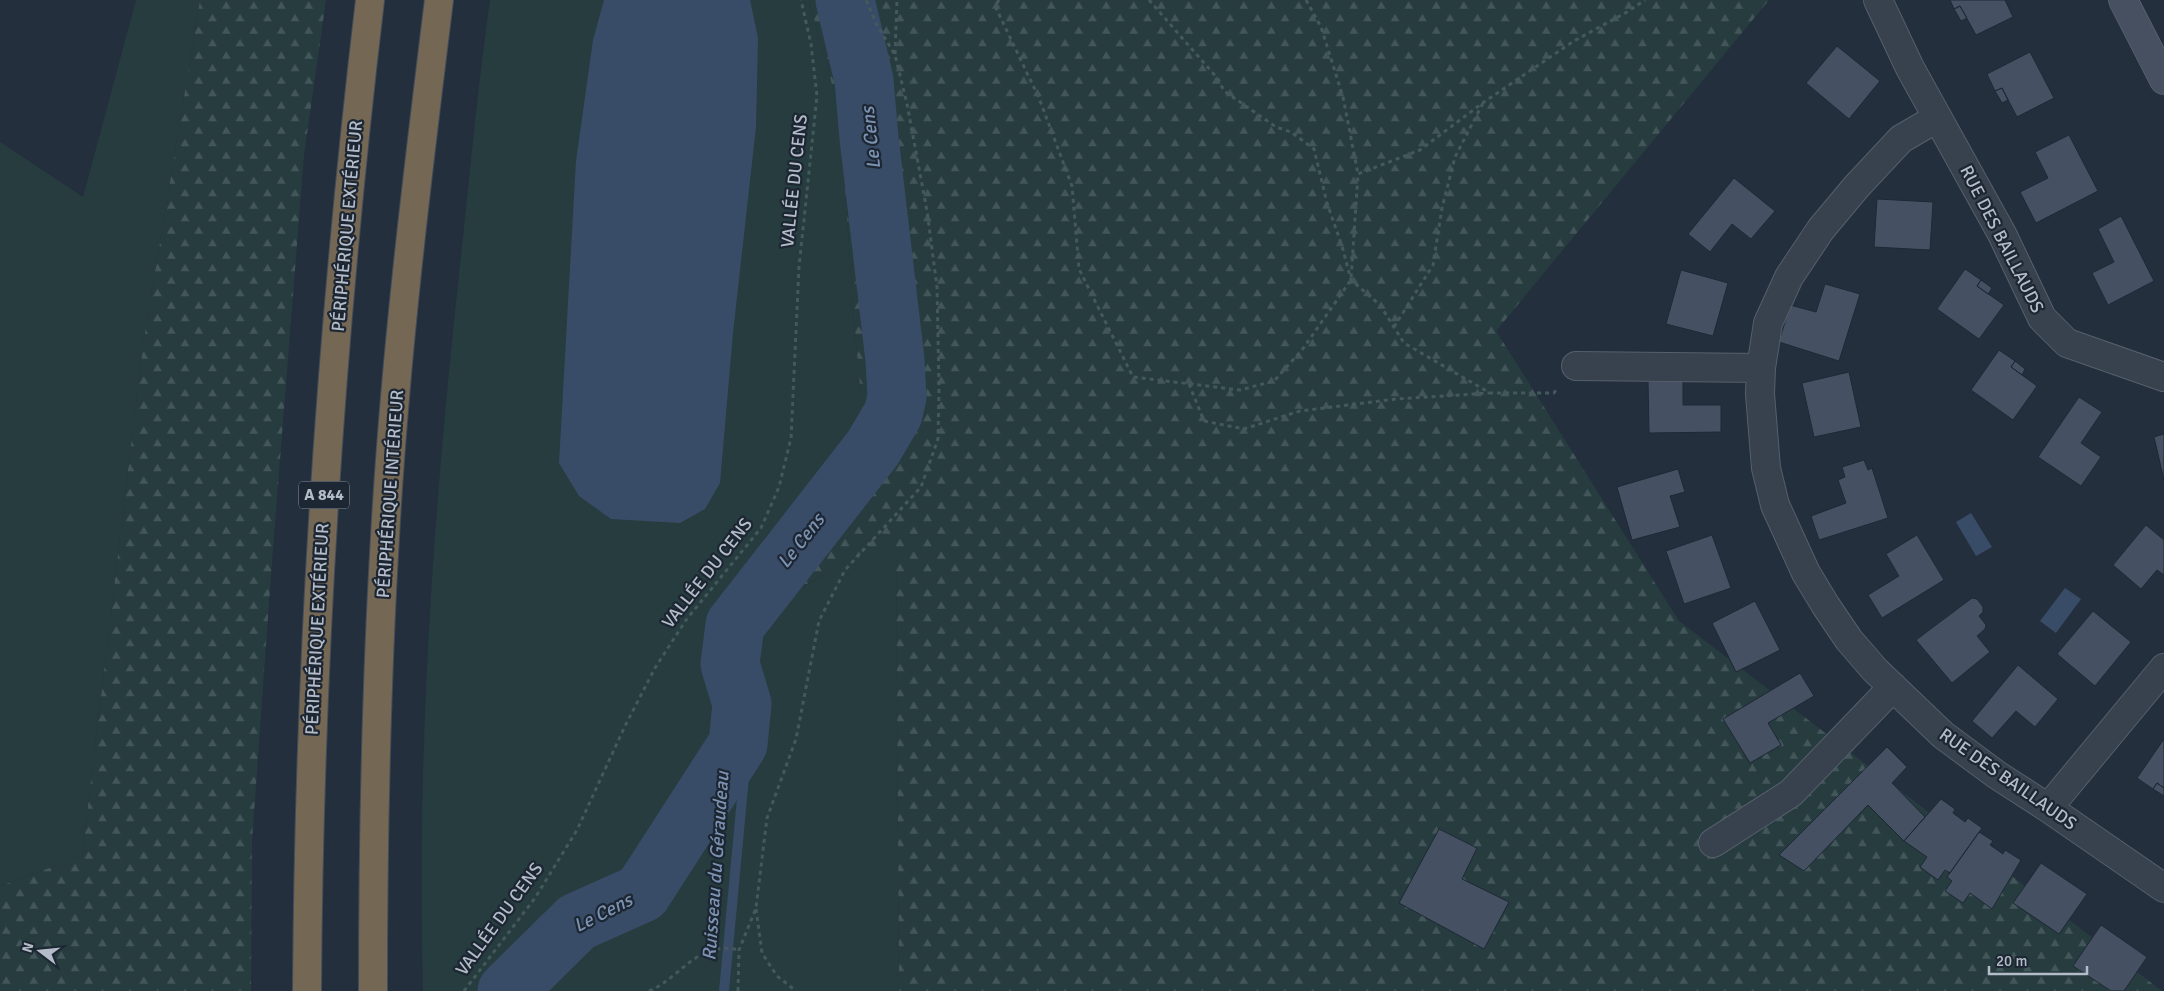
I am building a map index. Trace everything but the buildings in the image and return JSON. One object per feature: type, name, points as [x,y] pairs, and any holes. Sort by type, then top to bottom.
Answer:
[{"type":"highway","name":"PÉRIPHÉRIQUE EXTÉRIEUR","points":[[307,991],[312,719],[323,509],[338,316],[370,0]]},
{"type":"highway","name":"PÉRIPHÉRIQUE INTÉRIEUR","points":[[373,991],[374,778],[385,535],[406,279],[439,0]]},
{"type":"street","name":"RUE DES BAILLAUDS","points":[[1878,0],[1910,68],[2002,234],[2042,318],[2067,343],[2164,377]]},
{"type":"street","points":[[2123,0],[2164,80]]},
{"type":"street","name":"RUE DES BAILLAUDS","points":[[1937,118],[1901,139],[1856,186],[1821,229],[1789,277],[1768,323],[1760,368],[1766,468],[1775,505],[1788,538],[1806,573],[1844,633],[1892,687],[1943,735],[1996,775],[2048,808],[2164,888]]},
{"type":"street","points":[[1576,366],[1760,368]]},
{"type":"street","points":[[2048,808],[2164,668]]},
{"type":"street","points":[[1713,842],[1791,793],[1892,687]]},
{"type":"path","name":"VALLÉE DU CENS","points":[[464,991],[535,898],[577,830],[625,726],[655,668],[686,620],[761,528],[779,487],[790,438],[798,267],[817,96],[811,44],[801,0]]},
{"type":"path","points":[[796,991],[777,976],[762,954],[756,908],[767,818],[796,740],[819,621],[845,570],[921,487],[938,439],[937,287],[927,211],[907,104],[894,55],[877,25],[866,0]]},
{"type":"path","points":[[894,55],[896,0]]},
{"type":"path","points":[[993,0],[1039,98],[1072,186],[1079,269],[1133,377],[1240,390],[1274,381],[1302,350],[1351,280],[1358,174],[1343,97],[1321,27],[1306,0]]},
{"type":"path","points":[[995,6],[999,0]]},
{"type":"path","points":[[1149,0],[1218,79],[1224,91],[1276,127],[1291,132],[1314,149],[1326,202],[1342,246],[1351,280],[1380,305],[1404,343],[1490,393]]},
{"type":"path","points":[[1358,174],[1420,150],[1484,102],[1574,41],[1645,0]]},
{"type":"path","points":[[1394,328],[1433,265],[1442,208],[1455,156],[1484,102]]},
{"type":"path","points":[[1189,384],[1204,421],[1244,429],[1300,412],[1396,399],[1490,393],[1554,393],[1576,366]]},
{"type":"path","points":[[738,991],[739,950],[756,908]]},
{"type":"path","points":[[649,991],[661,986],[692,958],[725,947],[739,950]]},
{"type":"green space","points":[[136,0],[200,0],[143,345],[82,856],[0,886],[0,142],[83,197]]},
{"type":"green space","points":[[200,0],[326,0],[304,155],[271,574],[252,841],[251,991],[0,991],[0,886],[82,856],[143,345]]},
{"type":"green space","points":[[490,0],[809,0],[840,114],[854,320],[863,419],[797,517],[794,592],[896,534],[899,991],[423,991],[422,802],[425,708],[436,520],[475,119]]},
{"type":"green space","points":[[809,0],[1769,0],[1496,331],[1679,621],[2162,991],[899,991],[896,535],[793,592],[797,517],[863,419],[854,320],[840,114]]},
{"type":"water","points":[[604,0],[750,0],[758,38],[756,127],[733,333],[720,483],[705,509],[680,523],[611,519],[579,496],[559,463],[576,161],[593,40]]},
{"type":"water","points":[[1971,513],[1992,547],[1976,556],[1956,522]]},
{"type":"water","points":[[2065,588],[2081,599],[2056,633],[2040,621]]},
{"type":"waterway","name":"Le Cens","points":[[507,991],[577,922],[642,893],[738,744],[742,704],[730,664],[735,625],[873,448],[893,414],[897,397],[895,360],[864,80],[845,0]]},
{"type":"waterway","name":"Ruisseau du Géraudeau","points":[[724,991],[744,777],[738,744]]}]
